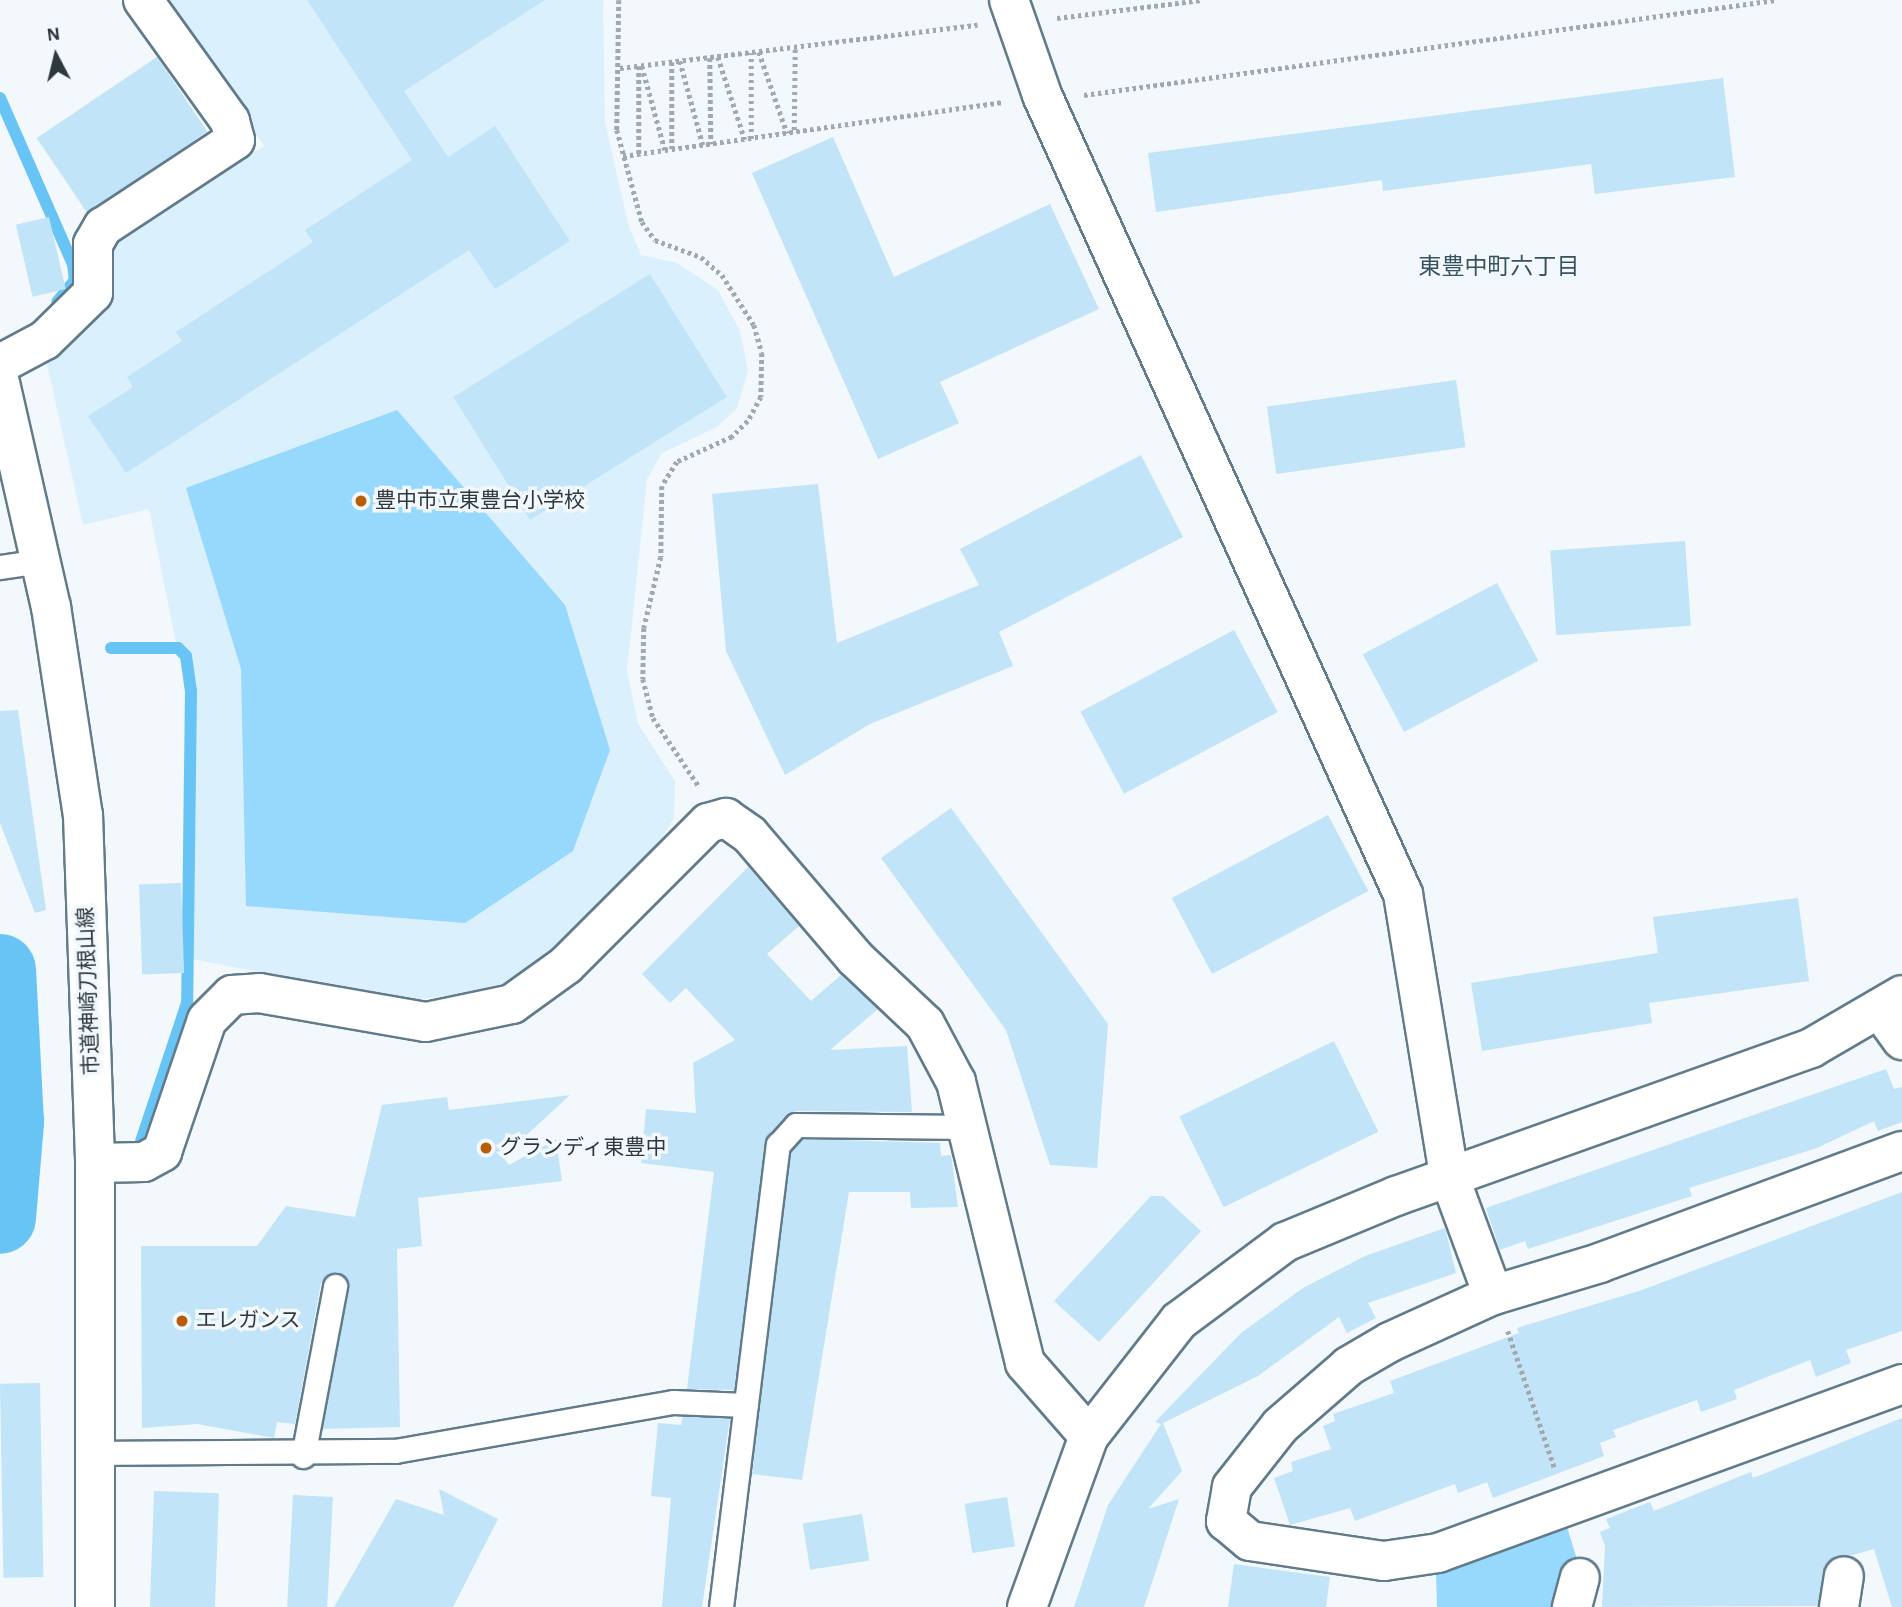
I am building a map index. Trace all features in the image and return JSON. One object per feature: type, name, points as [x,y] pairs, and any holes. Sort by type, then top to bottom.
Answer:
[{"type":"street","points":[[0,364],[45,340],[93,293],[93,244],[103,227],[235,140],[230,121],[143,0]]},
{"type":"street","points":[[998,12],[1042,95],[1403,894],[1450,1176],[1493,1295]]},
{"type":"street","name":"市道神崎刀根山線","points":[[0,383],[41,561],[83,815],[95,1163],[95,1607]]},
{"type":"street","points":[[95,1163],[144,1162],[162,1152],[207,1020],[232,995],[259,993],[426,1022],[512,1004],[566,965],[708,823],[726,818],[750,835],[855,958],[925,1024],[956,1082],[1025,1363],[1089,1436]]},
{"type":"street","points":[[1027,1607],[1089,1436],[1179,1321],[1285,1242],[1450,1176],[1895,1016]]},
{"type":"street","points":[[1902,1152],[1600,1263],[1493,1295],[1390,1342],[1312,1396],[1232,1487],[1226,1521],[1250,1541],[1384,1561],[1438,1553],[1568,1508],[1902,1384]]},
{"type":"lane","points":[[0,567],[41,561]]},
{"type":"lane","points":[[721,1607],[778,1144],[796,1125],[968,1127]]},
{"type":"lane","points":[[303,1456],[335,1286]]},
{"type":"lane","points":[[95,1453],[303,1456],[395,1451],[674,1402],[746,1405]]},
{"type":"path","points":[[619,0],[620,68],[616,120],[623,156],[647,234],[701,257],[722,275],[754,325],[762,353],[761,397],[748,421],[732,437],[677,462],[664,478],[661,557],[642,649],[648,704],[701,790],[708,823]]},
{"type":"path","points":[[1049,19],[1201,0]]},
{"type":"path","points":[[1077,96],[1776,0]]},
{"type":"path","points":[[620,68],[795,47],[998,12]]},
{"type":"path","points":[[794,130],[795,47]]},
{"type":"path","points":[[759,52],[787,133]]},
{"type":"path","points":[[748,139],[751,53]]},
{"type":"path","points":[[718,57],[748,139]]},
{"type":"path","points":[[710,58],[711,144]]},
{"type":"path","points":[[680,61],[703,145]]},
{"type":"path","points":[[672,62],[672,149]]},
{"type":"path","points":[[640,66],[665,150]]},
{"type":"path","points":[[639,153],[640,66]]},
{"type":"path","points":[[623,156],[1013,100]]},
{"type":"path","points":[[1493,1295],[1568,1508]]},
{"type":"shaded area","name":"豊中市立東豊台小学校","points":[[164,0],[603,0],[605,122],[629,227],[641,255],[677,263],[718,290],[740,331],[748,371],[737,408],[717,427],[662,453],[647,479],[627,671],[638,724],[675,781],[674,818],[650,857],[545,960],[490,990],[405,1001],[193,959],[191,653],[176,643],[149,509],[83,525],[46,360],[113,295],[109,242],[264,146]]},
{"type":"shaded area","points":[[397,410],[565,605],[610,750],[573,851],[465,923],[246,906],[241,669],[186,488]]},
{"type":"shaded area","points":[[1567,1527],[1580,1569],[1556,1607],[1437,1607],[1436,1572]]},
{"type":"building","points":[[307,0],[545,0],[404,91],[448,157],[495,126],[570,241],[495,289],[469,250],[126,473],[88,416],[133,387],[127,377],[182,341],[176,332],[313,242],[305,230],[412,160]]},
{"type":"building","points":[[157,57],[207,132],[87,213],[37,138]]},
{"type":"building","points":[[1723,78],[1735,177],[1595,194],[1591,164],[1383,191],[1382,180],[1156,212],[1148,153]]},
{"type":"building","points":[[833,137],[894,277],[1050,204],[1099,309],[940,382],[959,423],[878,459],[752,173]]},
{"type":"building","points":[[49,217],[66,289],[33,297],[16,225]]},
{"type":"building","points":[[650,274],[727,397],[530,520],[453,397]]},
{"type":"building","points":[[1456,380],[1465,447],[1276,474],[1267,407]]},
{"type":"building","points":[[1141,455],[1183,537],[999,632],[1013,666],[870,724],[785,775],[726,651],[712,494],[818,484],[837,643],[979,585],[960,549]]},
{"type":"building","points":[[1685,541],[1691,626],[1556,635],[1550,550]]},
{"type":"building","points":[[1497,583],[1538,661],[1404,732],[1363,654]]},
{"type":"building","points":[[1234,630],[1278,712],[1124,794],[1080,712]]},
{"type":"building","points":[[18,710],[46,910],[35,913],[0,823],[0,711]]},
{"type":"building","points":[[951,808],[1108,1024],[1097,1168],[1050,1165],[1006,1030],[881,858]]},
{"type":"building","points":[[1328,815],[1368,891],[1212,974],[1172,898]]},
{"type":"building","points":[[748,867],[799,926],[767,954],[811,1001],[841,975],[878,1009],[830,1050],[907,1046],[912,1112],[796,1111],[768,1136],[734,1390],[687,1389],[714,1172],[641,1163],[646,1109],[696,1113],[693,1063],[735,1040],[686,988],[670,1003],[642,974]]},
{"type":"building","points":[[181,883],[184,973],[142,974],[139,884]]},
{"type":"building","points":[[1798,898],[1809,981],[1649,1003],[1652,1023],[1482,1051],[1471,983],[1658,953],[1653,917]]},
{"type":"building","points":[[1334,1041],[1378,1132],[1224,1207],[1179,1116]]},
{"type":"building","points":[[1886,1069],[1894,1089],[1902,1087],[1902,1122],[1878,1131],[1874,1121],[1817,1148],[1689,1188],[1692,1196],[1528,1249],[1525,1241],[1500,1250],[1486,1208]]},
{"type":"building","points":[[570,1095],[503,1157],[509,1165],[556,1139],[562,1181],[418,1198],[422,1246],[397,1249],[400,1427],[322,1429],[349,1289],[337,1272],[321,1283],[295,1424],[277,1422],[274,1438],[197,1424],[142,1428],[141,1246],[257,1246],[286,1206],[355,1217],[382,1105],[447,1097],[449,1110]]},
{"type":"building","points":[[802,1139],[940,1143],[941,1156],[951,1155],[958,1207],[911,1208],[910,1192],[849,1192],[802,1480],[752,1474],[791,1151]]},
{"type":"building","points":[[1902,1192],[1902,1331],[1846,1350],[1851,1363],[1816,1377],[1810,1360],[1734,1390],[1737,1399],[1701,1412],[1697,1400],[1613,1430],[1616,1437],[1600,1443],[1604,1456],[1493,1498],[1487,1482],[1458,1493],[1455,1484],[1355,1521],[1350,1508],[1290,1525],[1274,1478],[1293,1471],[1291,1462],[1331,1449],[1323,1426],[1335,1421],[1333,1414],[1394,1393],[1390,1381],[1519,1333],[1517,1328],[1642,1290]]},
{"type":"building","points":[[1151,1196],[1163,1196],[1201,1231],[1099,1342],[1054,1301]]},
{"type":"building","points":[[1445,1228],[1456,1273],[1368,1303],[1376,1318],[1347,1333],[1339,1317],[1258,1376],[1163,1423],[1182,1471],[1148,1509],[1179,1499],[1144,1607],[1074,1607],[1108,1505],[1161,1424],[1155,1422],[1241,1333],[1303,1288],[1365,1256]]},
{"type":"building","points":[[40,1383],[43,1577],[3,1578],[0,1384]]},
{"type":"building","points":[[683,1416],[730,1418],[702,1607],[662,1607],[671,1498],[651,1496],[658,1423],[681,1425]]},
{"type":"building","points":[[1902,1418],[1902,1607],[1892,1607],[1874,1549],[1828,1562],[1818,1606],[1602,1607],[1605,1546],[1600,1532],[1610,1528],[1606,1519],[1650,1502],[1654,1511],[1751,1472],[1753,1478]]},
{"type":"building","points":[[439,1489],[498,1519],[453,1607],[334,1607],[396,1499],[444,1515]]},
{"type":"building","points":[[154,1491],[219,1493],[215,1607],[150,1607]]},
{"type":"building","points":[[293,1495],[333,1497],[327,1607],[287,1607]]},
{"type":"building","points":[[1007,1497],[1015,1546],[972,1553],[965,1504]]},
{"type":"building","points":[[862,1514],[869,1560],[810,1570],[803,1523]]},
{"type":"building","points":[[1234,1564],[1330,1577],[1326,1607],[1228,1607]]},
{"type":"waterway","points":[[0,98],[73,264],[75,280],[57,302]]},
{"type":"waterway","points":[[111,648],[178,648],[186,656],[191,690],[187,1003],[141,1141]]},
{"type":"waterway","points":[[0,970],[8,1122],[0,1218]]},
{"type":"place","name":"豊中市立東豊台小学校","points":[[361,501]]},
{"type":"place","name":"グランディ東豊中","points":[[486,1148]]},
{"type":"place","name":"エレガンス","points":[[182,1321]]},
{"type":"district","name":"東豊中町六丁目","points":[[1499,268]]}]
